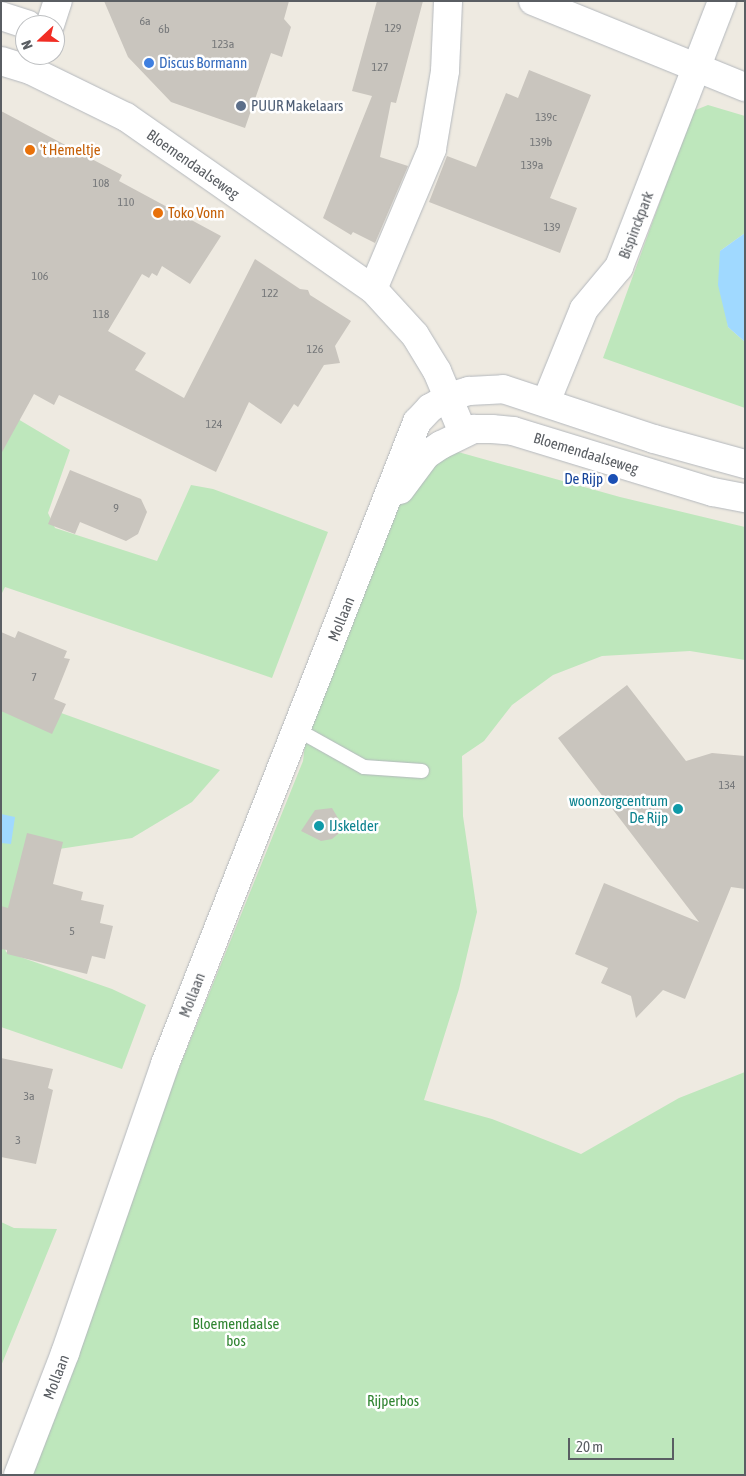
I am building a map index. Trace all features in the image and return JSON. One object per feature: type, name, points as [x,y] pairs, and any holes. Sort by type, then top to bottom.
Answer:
[{"type":"street","points":[[53,15],[58,1]]},
{"type":"street","points":[[372,289],[432,149],[445,71],[448,1]]},
{"type":"street","points":[[533,1],[745,87]]},
{"type":"street","name":"Bispinckpark","points":[[546,402],[584,309],[620,267],[722,1]]},
{"type":"street","points":[[1,16],[15,21]]},
{"type":"street","name":"Bloemendaalseweg","points":[[1,61],[15,61]]},
{"type":"street","name":"Bloemendaalseweg","points":[[38,65],[126,117],[372,289],[415,335],[449,397],[462,433],[474,429],[513,430],[704,489],[745,498]]},
{"type":"street","points":[[449,397],[490,388],[517,392],[654,439],[745,464]]},
{"type":"street","name":"Mollaan","points":[[18,1475],[65,1353],[165,1064],[296,729],[381,521],[408,441],[417,422],[430,408],[449,397]]},
{"type":"street","name":"Mollaan","points":[[381,521],[426,455],[462,433]]},
{"type":"lane","points":[[296,729],[364,767],[422,771]]},
{"type":"green space","points":[[708,105],[745,116],[745,233],[720,251],[728,327],[745,342],[745,408],[603,358],[693,111]]},
{"type":"green space","points":[[1,409],[70,450],[48,513],[55,528],[157,561],[191,485],[213,489],[328,532],[272,678],[5,587],[1,595]]},
{"type":"green space","name":"Bloemendaalse bos","points":[[451,450],[620,497],[745,527],[745,660],[690,651],[602,656],[553,675],[512,705],[484,741],[462,756],[463,816],[477,912],[459,989],[424,1100],[492,1119],[581,1154],[679,1098],[745,1072],[745,1475],[32,1475],[169,1093],[303,761],[307,728],[393,498]]},
{"type":"green space","points":[[1,656],[11,695],[220,770],[192,802],[132,838],[39,852],[1,937]]},
{"type":"green space","points":[[1,937],[6,952],[112,989],[146,1005],[122,1069],[1,1027]]},
{"type":"green space","points":[[1,1222],[14,1228],[57,1229],[1,1366]]},
{"type":"water","points":[[745,233],[745,342],[728,327],[718,285],[720,251]]},
{"type":"water","points":[[1,814],[15,817],[11,844],[1,843]]},
{"type":"building","points":[[104,1],[289,1],[284,19],[291,27],[282,57],[271,53],[245,128],[171,102],[128,57]]},
{"type":"building","points":[[377,1],[423,1],[396,103],[391,102],[380,157],[408,166],[375,243],[353,232],[351,235],[323,218],[372,96],[352,91]]},
{"type":"building","points":[[529,70],[591,95],[550,198],[577,208],[560,253],[429,202],[447,156],[476,167],[506,93],[518,98]]},
{"type":"building","points":[[1,111],[122,175],[119,181],[221,236],[190,284],[162,266],[157,276],[152,273],[149,278],[142,274],[108,331],[146,353],[135,370],[184,398],[255,259],[300,289],[308,290],[310,295],[351,321],[335,346],[340,363],[324,365],[298,407],[294,404],[281,424],[249,402],[216,472],[59,395],[54,405],[34,394],[1,454]]},
{"type":"building","points":[[70,470],[141,499],[147,512],[138,534],[126,541],[80,522],[75,534],[48,524]]},
{"type":"building","points":[[18,631],[67,651],[64,658],[70,659],[54,699],[66,704],[52,734],[1,711],[1,632],[15,638]]},
{"type":"building","name":"woonzorgcentrum De Rijp","points":[[627,685],[686,761],[712,753],[745,756],[745,889],[731,887],[685,999],[663,990],[636,1018],[631,996],[601,983],[608,968],[575,954],[604,883],[699,922],[558,738]]},
{"type":"building","name":"IJskelder","points":[[332,808],[341,823],[338,834],[332,839],[321,841],[301,831],[315,810]]},
{"type":"building","points":[[27,833],[63,842],[53,884],[83,892],[81,900],[104,905],[100,923],[113,926],[105,959],[92,956],[87,974],[7,954],[7,950],[1,949],[1,906],[8,908]]},
{"type":"building","points":[[1,1058],[53,1069],[48,1088],[53,1090],[36,1164],[1,1157]]},
{"type":"place","name":"Discus Bormann","points":[[149,63]]},
{"type":"place","name":"PUUR Makelaars","points":[[241,106]]},
{"type":"place","name":"'t Hemeltje","points":[[30,150]]},
{"type":"place","name":"Toko Vonn","points":[[158,213]]},
{"type":"place","name":"De Rijp","points":[[613,479]]},
{"type":"place","name":"woonzorgcentrum De Rijp","points":[[678,809]]},
{"type":"place","name":"IJskelder","points":[[319,826]]},
{"type":"park label","name":"Rijperbos","points":[[393,1401]]}]
